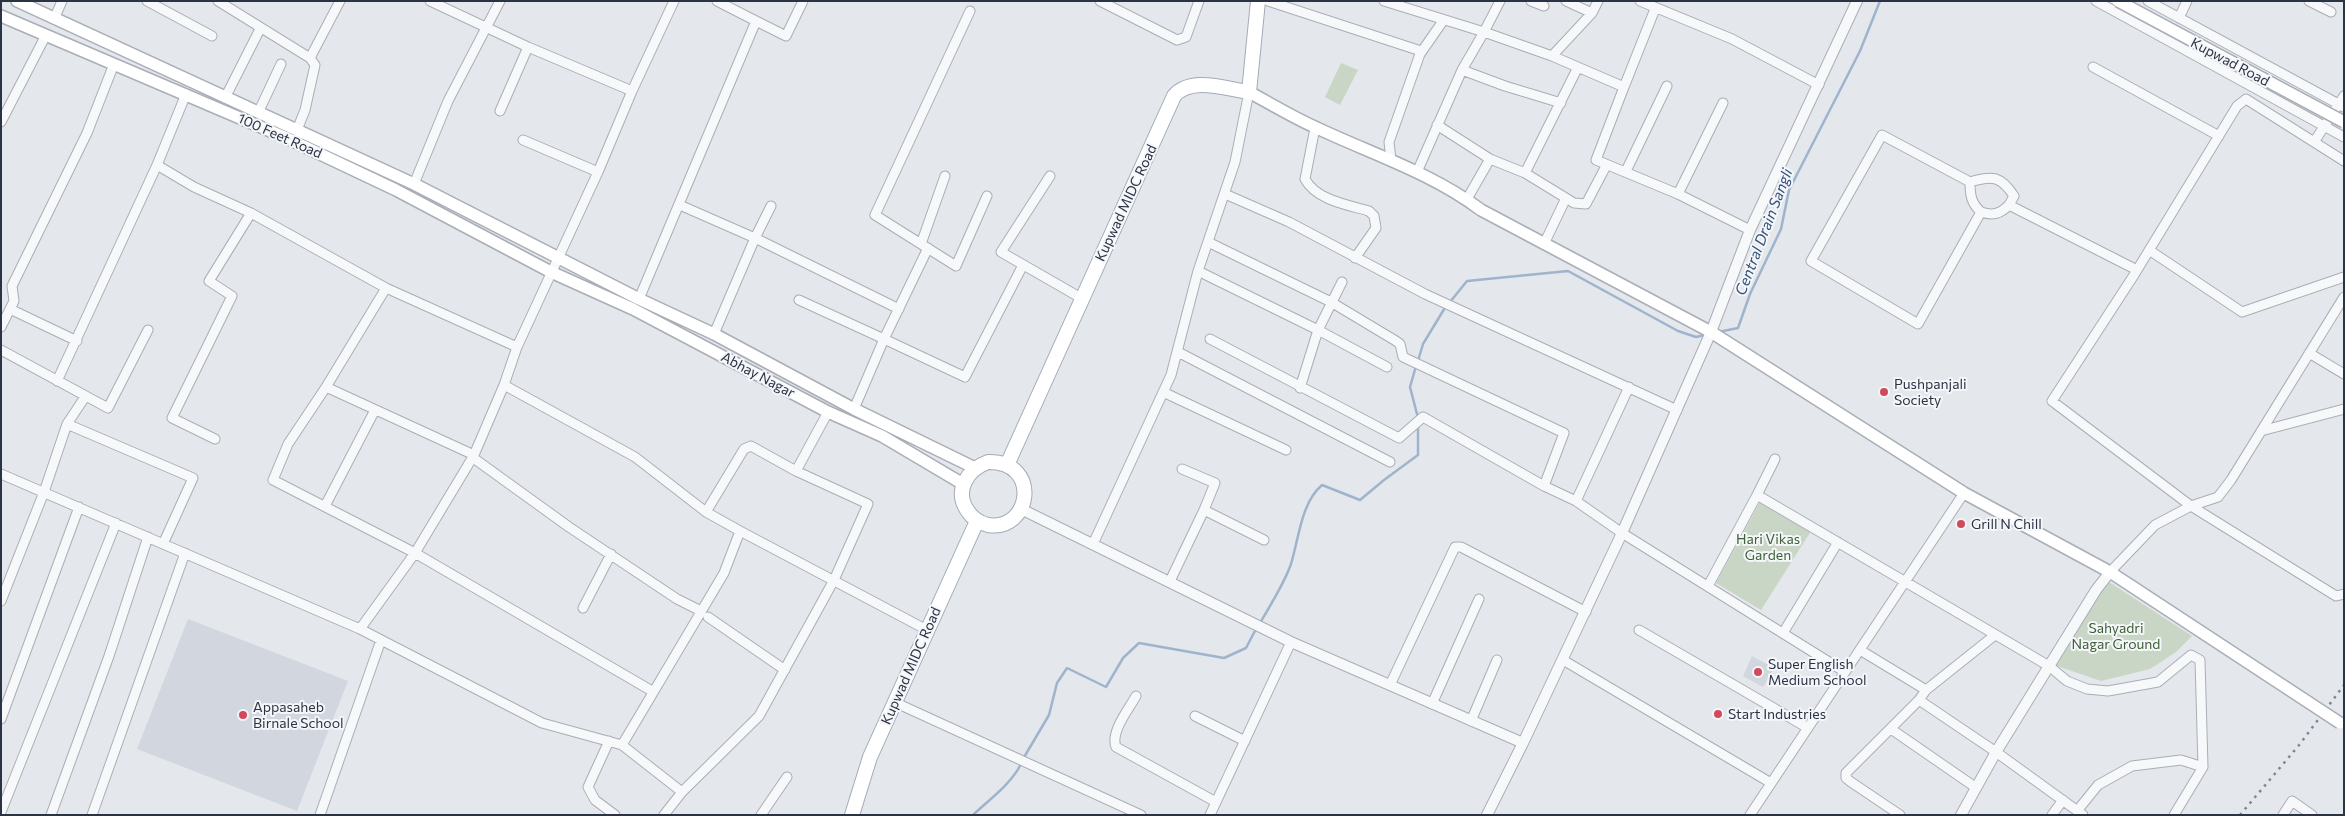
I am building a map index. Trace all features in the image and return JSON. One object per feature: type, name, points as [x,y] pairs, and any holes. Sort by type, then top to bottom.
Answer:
[{"type":"main road","points":[[17,1],[414,184],[639,299],[714,334],[854,409],[975,468]]},
{"type":"main road","points":[[1258,1],[1249,92],[1315,128],[1416,172],[1544,244],[1711,332],[1964,493],[2110,572],[2342,725]]},
{"type":"main road","name":"Kupwad Road","points":[[2118,1],[2344,122]]},
{"type":"main road","name":"100 Feet Road","points":[[3,20],[46,35],[282,136],[396,190],[550,272]]},
{"type":"main road","name":"Kupwad MIDC Road","points":[[1007,465],[1174,96],[1180,90],[1195,85],[1249,92]]},
{"type":"main road","name":"Abhay Nagar","points":[[550,272],[633,309],[828,412],[882,436],[963,484]]},
{"type":"main road","points":[[988,462],[1007,465],[1021,477],[1024,485],[1024,503],[1013,519],[1005,523],[986,524],[977,521],[965,507],[962,498],[963,484],[975,468],[988,462]]},
{"type":"main road","name":"Kupwad MIDC Road","points":[[852,815],[870,757],[977,521]]},
{"type":"street","points":[[55,17],[62,1]]},
{"type":"street","points":[[147,1],[212,36]]},
{"type":"street","points":[[218,1],[226,8],[235,5],[260,29],[264,29],[310,58],[315,65],[305,110],[297,130]]},
{"type":"street","points":[[310,58],[340,1]]},
{"type":"street","points":[[430,1],[528,47],[632,91]]},
{"type":"street","points":[[414,184],[448,102],[500,1]]},
{"type":"street","points":[[360,629],[415,553],[473,456],[550,272],[598,172],[632,91],[674,1]]},
{"type":"street","points":[[717,1],[786,36],[803,1]]},
{"type":"street","points":[[1100,1],[1177,40],[1186,37],[1199,1]]},
{"type":"street","points":[[1268,1],[1398,42],[1421,51],[1420,54]]},
{"type":"street","points":[[1384,1],[1443,21],[1484,32],[1552,56],[1624,87]]},
{"type":"street","points":[[1416,172],[1462,70],[1500,1]]},
{"type":"street","points":[[1531,1],[1544,6]]},
{"type":"street","points":[[1566,1],[1592,13]]},
{"type":"street","points":[[1552,56],[1592,13],[1598,1]]},
{"type":"street","points":[[1640,1],[1655,9],[1732,39],[1819,85]]},
{"type":"street","points":[[1487,815],[1586,612],[1622,533],[1711,332],[1750,230],[1857,1]]},
{"type":"street","points":[[2096,1],[2344,137]]},
{"type":"street","points":[[2148,1],[2341,106]]},
{"type":"street","points":[[2178,18],[2187,1]]},
{"type":"street","points":[[2308,1],[2331,12]]},
{"type":"street","points":[[1655,9],[1596,160],[1606,166],[1626,171],[1678,194],[1750,230]]},
{"type":"street","points":[[970,11],[875,214],[956,266],[987,196]]},
{"type":"street","points":[[639,299],[756,21]]},
{"type":"street","points":[[1391,160],[1389,142],[1420,54],[1443,21]]},
{"type":"street","points":[[225,98],[260,29]]},
{"type":"street","points":[[1,122],[46,35]]},
{"type":"street","points":[[500,111],[528,47]]},
{"type":"street","points":[[1,327],[14,301],[12,286],[88,133],[114,64]]},
{"type":"street","points":[[258,113],[282,64]]},
{"type":"street","points":[[1525,173],[1578,67]]},
{"type":"street","points":[[2093,67],[2219,136]]},
{"type":"street","points":[[1462,70],[1505,86],[1561,102]]},
{"type":"street","points":[[2250,85],[2246,99],[2238,106],[2137,270],[2052,401],[2119,454],[2191,506],[2336,596],[2344,594]]},
{"type":"street","points":[[1626,171],[1667,86]]},
{"type":"street","points":[[1094,544],[1163,392],[1178,352],[1198,271],[1235,162],[1249,92]]},
{"type":"street","points":[[57,381],[157,165],[186,94]]},
{"type":"street","points":[[2314,142],[2323,126],[2341,106],[2344,96]]},
{"type":"street","points":[[2246,99],[2344,162]]},
{"type":"street","points":[[1678,194],[1723,103]]},
{"type":"street","points":[[1437,125],[1490,159],[1525,173],[1574,203],[1586,204],[1606,166]]},
{"type":"street","points":[[1315,128],[1305,179],[1309,187],[1324,197],[1369,211],[1374,216],[1376,228],[1355,258]]},
{"type":"street","points":[[1970,182],[1970,197],[1975,207],[1981,212],[1991,215],[2003,212],[2014,196],[2004,183],[1987,177],[1970,182],[1882,135],[1812,261],[1918,324],[1981,212]]},
{"type":"street","points":[[523,140],[598,172]]},
{"type":"street","points":[[1467,199],[1490,159]]},
{"type":"street","points":[[157,165],[194,187],[251,213],[386,288],[517,347]]},
{"type":"street","points":[[854,409],[925,246],[945,176]]},
{"type":"street","points":[[1050,176],[1002,252],[1081,298]]},
{"type":"street","points":[[1225,194],[1289,222],[1425,294],[1677,410]]},
{"type":"street","points":[[1544,244],[1566,198]]},
{"type":"street","points":[[2009,205],[2137,270]]},
{"type":"street","points":[[682,206],[755,238],[899,309]]},
{"type":"street","points":[[714,334],[755,238],[771,206]]},
{"type":"street","points":[[215,439],[172,418],[232,296],[210,281],[251,213]]},
{"type":"street","points":[[1208,242],[1331,302],[1400,344],[1403,357],[1564,432],[1544,486]]},
{"type":"street","points":[[2149,250],[2242,312],[2344,277]]},
{"type":"street","points":[[799,300],[965,377],[1023,265]]},
{"type":"street","points":[[1198,271],[1388,367]]},
{"type":"street","points":[[1300,388],[1318,330],[1342,282]]},
{"type":"street","points":[[386,288],[326,387],[288,444],[273,480],[415,553],[652,691]]},
{"type":"street","points":[[1961,815],[1996,752],[2096,590],[2110,572],[2155,525],[2191,506],[2218,497],[2231,480],[2344,297]]},
{"type":"street","points":[[10,308],[77,341]]},
{"type":"street","points":[[1,350],[108,408],[148,330]]},
{"type":"street","points":[[1210,339],[1300,388],[1399,438],[1423,417],[1544,486],[1576,501],[1622,533],[1845,672]]},
{"type":"street","points":[[1178,352],[1390,462]]},
{"type":"street","points":[[2309,353],[2344,374]]},
{"type":"street","points":[[504,385],[635,457],[706,512],[927,630]]},
{"type":"street","points":[[326,387],[473,456],[542,509],[678,599],[705,614],[785,670]]},
{"type":"street","points":[[1576,501],[1630,387]]},
{"type":"street","points":[[1163,392],[1286,450]]},
{"type":"street","points":[[1,601],[5,580],[44,492],[67,424],[86,396]]},
{"type":"street","points":[[2261,431],[2344,409]]},
{"type":"street","points":[[325,506],[375,410]]},
{"type":"street","points":[[796,471],[828,412]]},
{"type":"street","points":[[67,424],[193,478],[163,544]]},
{"type":"street","points":[[664,815],[682,792],[759,716],[834,580],[868,504],[796,471],[751,446],[746,447],[706,512]]},
{"type":"street","points":[[1708,586],[1758,495],[1775,459]]},
{"type":"street","points":[[1170,581],[1215,483],[1182,468]]},
{"type":"street","points":[[1,474],[360,629],[542,723],[622,745],[682,792]]},
{"type":"street","points":[[1750,815],[1964,493]]},
{"type":"street","points":[[1758,495],[2049,666],[2067,681],[2087,690],[2108,691],[2158,682],[2191,655],[2200,660],[2202,767],[2174,815]]},
{"type":"street","points":[[1,719],[79,507]]},
{"type":"street","points":[[1019,508],[1291,642],[1523,743]]},
{"type":"street","points":[[1204,510],[1264,540]]},
{"type":"street","points":[[1,812],[116,524]]},
{"type":"street","points":[[622,745],[652,691],[705,614],[724,573],[740,531]]},
{"type":"street","points":[[51,815],[110,656],[148,537]]},
{"type":"street","points":[[1784,633],[1838,542]]},
{"type":"street","points":[[1390,685],[1455,546],[1461,547],[1586,612]]},
{"type":"street","points":[[92,815],[185,554]]},
{"type":"street","points":[[584,608],[611,554]]},
{"type":"street","points":[[1432,704],[1479,599]]},
{"type":"street","points":[[1639,630],[1808,728]]},
{"type":"street","points":[[1900,815],[1846,778],[1846,773],[1919,700],[1926,690],[1995,635]]},
{"type":"street","points":[[320,815],[381,640]]},
{"type":"street","points":[[1210,815],[1291,642]]},
{"type":"street","points":[[1860,650],[1926,690]]},
{"type":"street","points":[[1471,720],[1497,660]]},
{"type":"street","points":[[1563,660],[1771,783]]},
{"type":"street","points":[[1136,696],[1116,733],[1114,743],[1116,748],[1216,802]]},
{"type":"street","points":[[1919,700],[1996,752],[2080,813],[2098,785],[2132,766],[2181,760],[2202,767]]},
{"type":"street","points":[[894,702],[1141,815]]},
{"type":"street","points":[[1195,716],[1245,741]]},
{"type":"street","points":[[1891,729],[1975,787]]},
{"type":"street","points":[[609,741],[588,787],[595,800],[615,815]]},
{"type":"street","points":[[761,815],[787,777]]},
{"type":"street","points":[[2052,815],[2063,800]]},
{"type":"street","points":[[2283,815],[2292,801],[2312,815]]},
{"type":"shaded area","name":"Appasaheb Birnale School","points":[[188,619],[348,681],[297,811],[137,749]]},
{"type":"shaded area","name":"Super English Medium School","points":[[1752,656],[1774,668],[1763,687],[1743,676]]},
{"type":"green space","points":[[1341,63],[1358,70],[1340,105],[1325,97]]},
{"type":"green space","name":"Hari Vikas Garden","points":[[1760,502],[1811,531],[1761,610],[1716,583]]},
{"type":"green space","name":"Sahyadri Nagar Ground","points":[[2109,582],[2192,636],[2176,652],[2150,669],[2101,681],[2054,665],[2096,590]]},
{"type":"waterway","name":"Central Drain Sangli","points":[[1718,332],[1738,328],[1750,294],[1781,229],[1789,190],[1860,51],[1880,1]]},
{"type":"waterway","name":"Central Drain Sangli","points":[[1450,302],[1467,281],[1568,271],[1678,331],[1696,337],[1705,335]]},
{"type":"waterway","name":"Central Drain Sangli","points":[[1418,361],[1423,344],[1446,306]]},
{"type":"waterway","name":"Central Drain Sangli","points":[[1416,366],[1410,387],[1418,418]]},
{"type":"waterway","name":"Central Drain Sangli","points":[[1260,623],[1277,594],[1291,564],[1305,511],[1315,492],[1322,485],[1360,500],[1418,455],[1418,426]]},
{"type":"waterway","name":"Central Drain Sangli","points":[[1023,759],[1049,715],[1057,683],[1067,668],[1106,687],[1123,658],[1139,643],[1224,658],[1246,648],[1257,627]]},
{"type":"waterway","name":"Central Drain Sangli","points":[[973,815],[1006,785],[1021,764]]},
{"type":"railway","points":[[2240,815],[2300,744],[2344,685]]},
{"type":"place","name":"Pushpanjali Society","points":[[1884,392]]},
{"type":"place","name":"Grill N Chill","points":[[1961,524]]},
{"type":"place","name":"Super English Medium School","points":[[1758,672]]},
{"type":"place","name":"Start Industries","points":[[1718,714]]},
{"type":"place","name":"Appasaheb Birnale School","points":[[243,715]]}]
